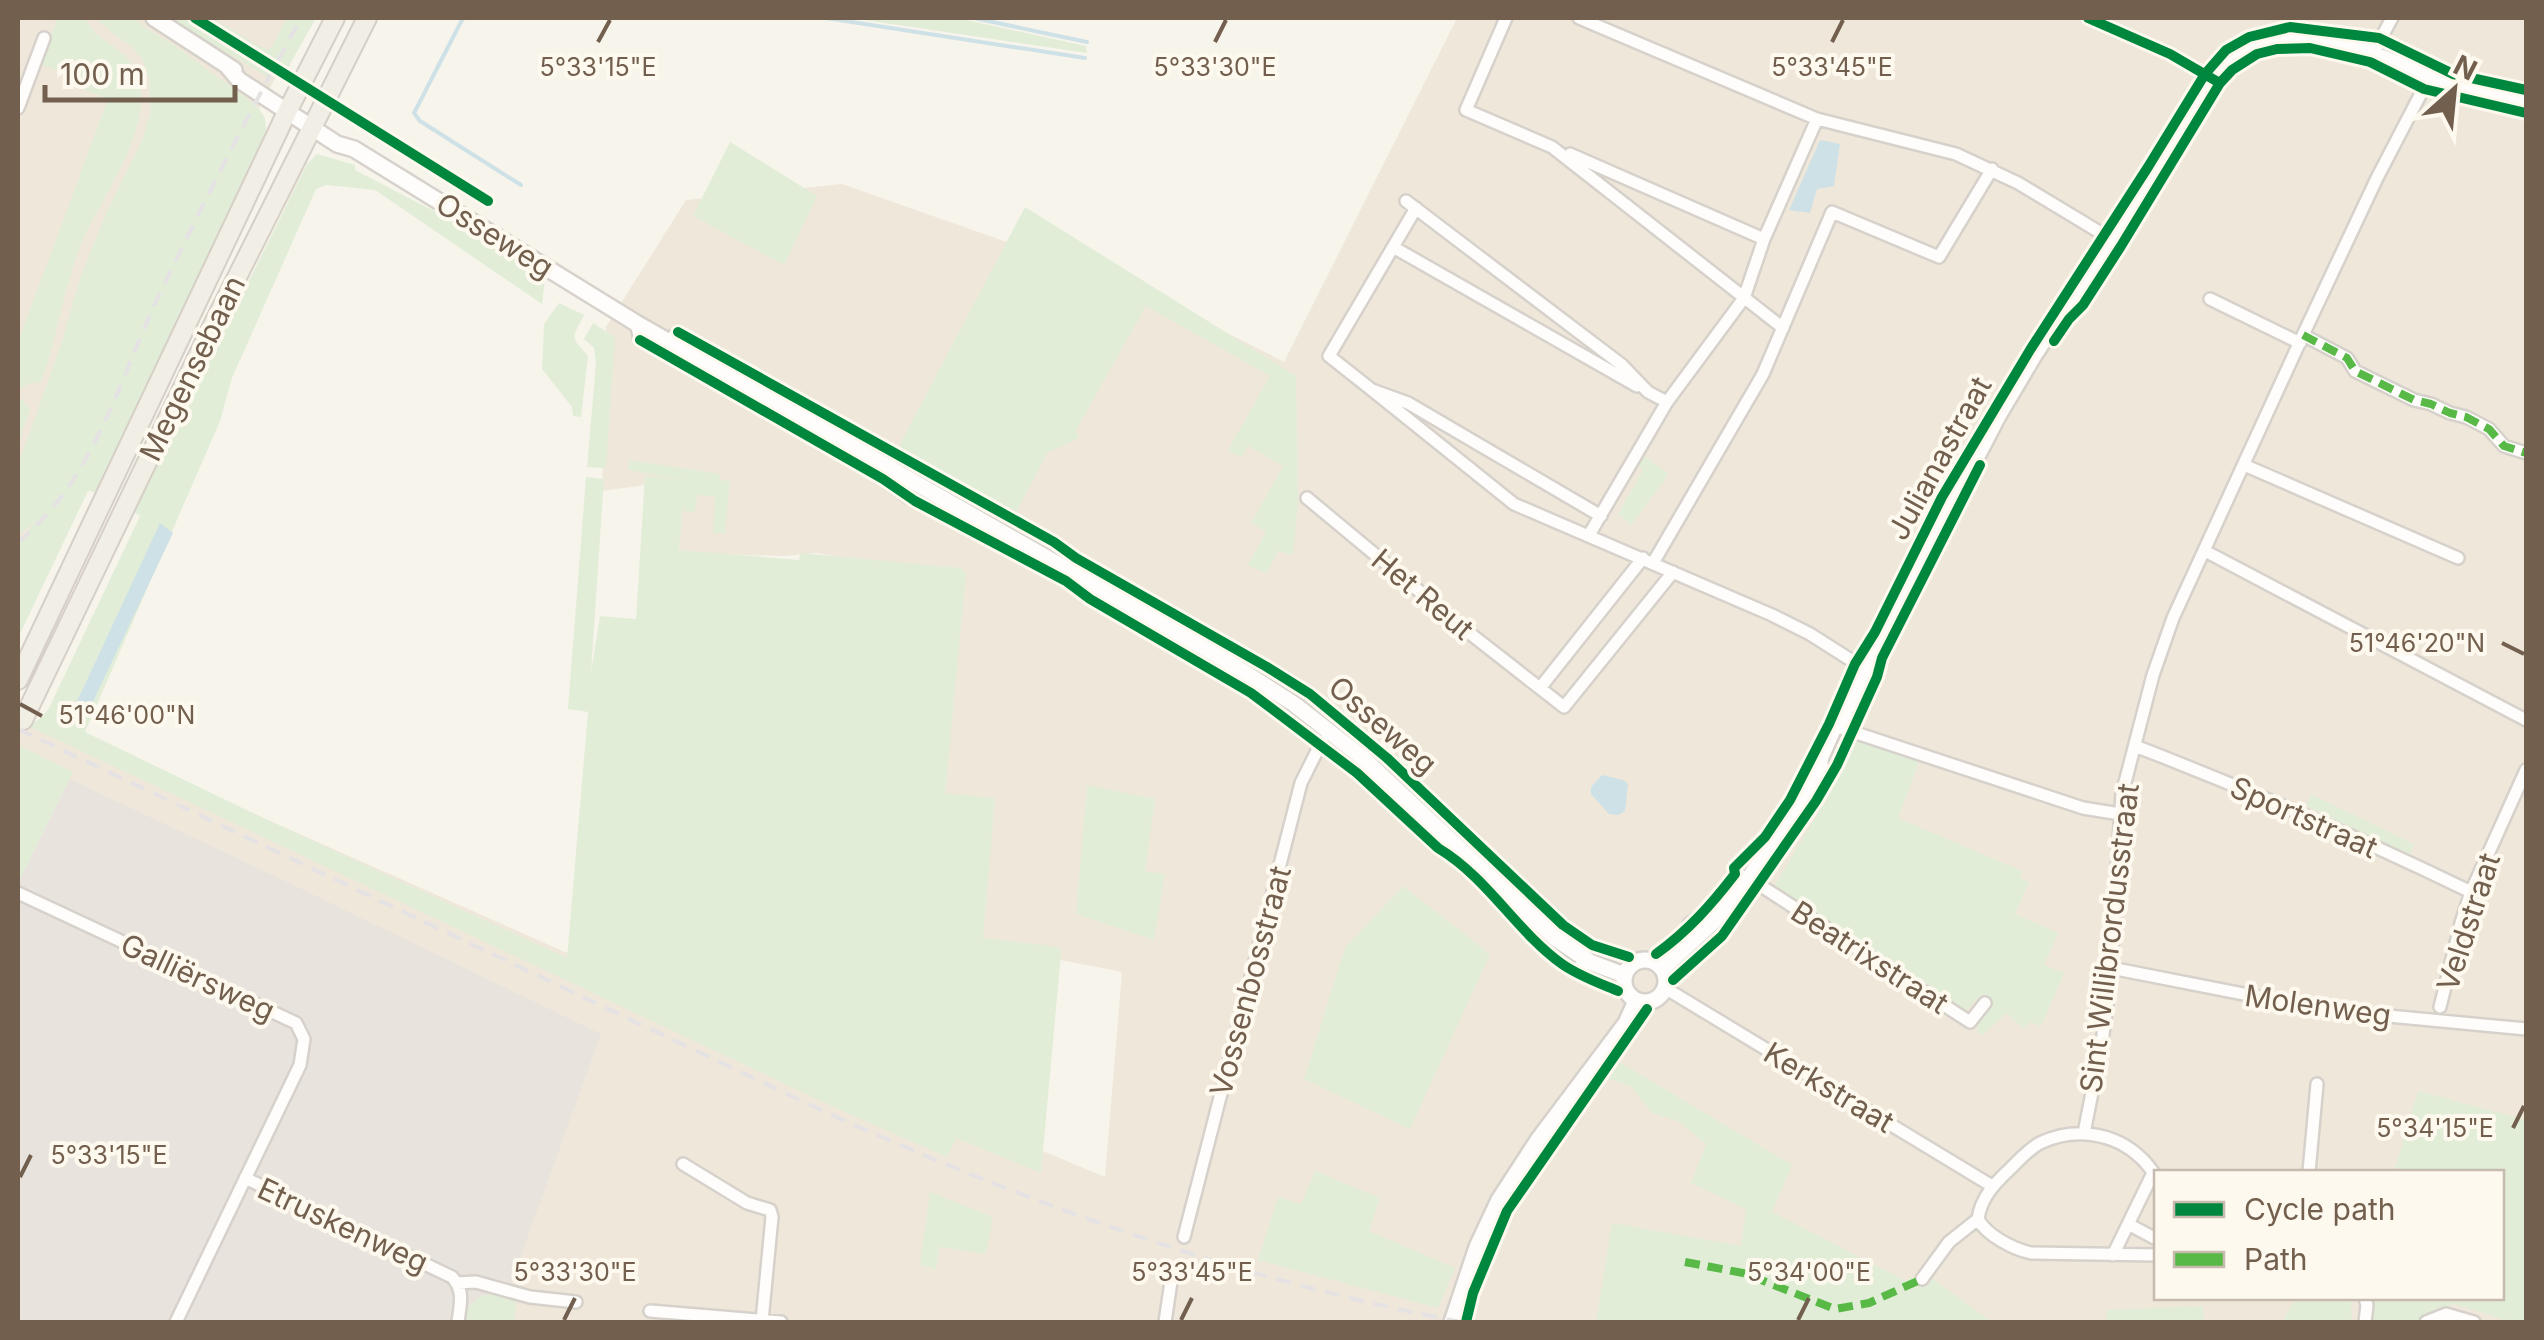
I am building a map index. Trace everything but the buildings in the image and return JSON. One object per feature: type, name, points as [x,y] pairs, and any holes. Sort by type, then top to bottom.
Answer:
[{"type":"main road","name":"Megensebaan","points":[[18,680],[289,107],[335,18]]},
{"type":"main road","name":"Megensebaan","points":[[23,720],[168,416],[367,18]]},
{"type":"street","name":"Osseweg","points":[[154,18],[228,68],[238,80],[343,135],[354,148],[636,323],[803,410],[886,473],[908,496]]},
{"type":"street","points":[[1506,18],[1466,110],[1764,239]]},
{"type":"street","points":[[1578,18],[1817,119],[1956,154],[1992,169],[2111,239]]},
{"type":"street","points":[[2088,18],[2170,54],[2212,79]]},
{"type":"street","points":[[2373,53],[2392,18]]},
{"type":"street","points":[[18,108],[44,38]]},
{"type":"street","name":"Julianastraat","points":[[1662,969],[1698,937],[1749,878],[1818,774],[1822,758],[1866,670],[1998,416],[2212,79],[2230,60],[2245,50],[2277,40],[2315,38],[2344,43],[2464,88],[2526,101]]},
{"type":"street","name":"Sint Willibrordusstraat","points":[[2084,1132],[2102,1042],[2111,968],[2122,794],[2150,683],[2173,618],[2244,464],[2377,178],[2430,76]]},
{"type":"street","points":[[1589,535],[1666,402],[1744,298],[1764,239],[1817,119]]},
{"type":"street","points":[[1552,147],[1782,328]]},
{"type":"street","points":[[1673,572],[1564,707],[1540,688],[1648,561],[1763,374],[1832,212],[1939,257],[1992,169]]},
{"type":"street","points":[[1648,392],[1622,365],[1411,204],[1392,247],[1329,356],[1514,504],[1772,615],[1866,670]]},
{"type":"street","points":[[1392,247],[1666,402]]},
{"type":"street","points":[[2210,299],[2347,358],[2355,371],[2414,400],[2466,417],[2489,429],[2504,446],[2526,453]]},
{"type":"street","name":"Osseweg","points":[[636,323],[640,340],[886,473],[1022,533],[1054,542],[1310,694],[1387,758],[1590,962],[1624,974]]},
{"type":"street","points":[[1372,390],[1408,403],[1601,516]]},
{"type":"street","points":[[2244,464],[2458,558]]},
{"type":"street","name":"Het Reut","points":[[1308,498],[1540,688]]},
{"type":"street","name":"Osseweg","points":[[1009,517],[1022,533],[1094,592],[1170,637],[1264,684],[1325,737],[1357,773],[1438,848],[1500,900],[1561,964],[1572,970],[1590,962]]},
{"type":"street","points":[[2204,551],[2526,720]]},
{"type":"street","points":[[1839,728],[2082,808],[2120,814]]},
{"type":"street","name":"Osseweg","points":[[1325,737],[1378,772],[1574,943],[1616,954]]},
{"type":"street","name":"Vossenbosstraat","points":[[1184,1236],[1301,783],[1325,737]]},
{"type":"street","name":"Sportstraat","points":[[2135,746],[2208,774],[2472,892]]},
{"type":"street","name":"Veldstraat","points":[[2440,1007],[2472,892],[2526,770]]},
{"type":"street","name":"Beatrixstraat","points":[[1749,878],[1970,1022],[1985,1003]]},
{"type":"street","name":"Galliërsweg","points":[[18,893],[296,1023],[304,1039],[300,1065],[176,1322]]},
{"type":"street","points":[[1644,960],[1662,969],[1665,988],[1654,1001],[1636,1001],[1624,988],[1624,974],[1631,965],[1644,960]]},
{"type":"street","name":"Molenweg","points":[[2111,968],[2325,1010],[2526,1030]]},
{"type":"street","name":"Kerkstraat","points":[[1665,988],[1992,1186]]},
{"type":"street","points":[[1452,1322],[1477,1247],[1499,1200],[1538,1140],[1626,1023],[1636,1001]]},
{"type":"street","points":[[2309,1170],[2317,1084]]},
{"type":"street","points":[[2154,1173],[2128,1148],[2106,1137],[2084,1132],[2068,1134],[2031,1149],[1992,1186],[1980,1206],[1978,1219],[1983,1228],[2031,1253],[2154,1255]]},
{"type":"street","points":[[683,1164],[747,1203],[770,1210],[762,1321]]},
{"type":"street","points":[[2113,1255],[2154,1176]]},
{"type":"street","name":"Etruskenweg","points":[[245,1178],[452,1277],[462,1294],[458,1322]]},
{"type":"street","points":[[1922,1278],[1949,1242],[1978,1219]]},
{"type":"street","points":[[2128,1224],[2154,1238]]},
{"type":"street","points":[[1166,1322],[1172,1275]]},
{"type":"street","points":[[458,1283],[476,1282],[530,1297],[576,1302]]},
{"type":"street","points":[[650,1311],[781,1322]]},
{"type":"street","points":[[2426,1322],[2446,1314],[2474,1322]]},
{"type":"shaded area","points":[[18,18],[307,18],[252,122],[18,606]]},
{"type":"shaded area","points":[[1457,18],[2526,18],[2526,1322],[18,1322],[18,718],[230,803],[592,964],[1105,1177],[1122,972],[973,943],[939,807],[965,581],[817,553],[679,553],[682,480],[602,491],[606,327],[686,200],[842,184],[1143,290],[1284,362]]},
{"type":"shaded area","points":[[1820,140],[1840,144],[1834,186],[1817,189],[1810,213],[1789,210]]},
{"type":"shaded area","points":[[160,523],[173,533],[89,710],[77,720],[74,708]]},
{"type":"shaded area","points":[[18,748],[21,756],[601,1034],[497,1322],[18,1322]]},
{"type":"shaded area","points":[[1602,775],[1628,784],[1625,811],[1619,815],[1609,814],[1591,794],[1591,787]]},
{"type":"green space","points":[[58,18],[85,18],[135,68],[142,99],[139,120],[122,165],[79,249],[41,382],[23,386],[18,395],[18,342],[107,102],[73,85],[74,76],[39,64]]},
{"type":"green space","points":[[96,18],[135,18],[257,106],[265,118],[266,131],[99,493],[88,491],[18,638],[18,542],[37,520],[18,536],[18,466],[81,276],[141,143],[151,111],[149,78],[142,59]]},
{"type":"green space","points":[[168,18],[211,18],[267,50],[287,18],[316,18],[284,75],[266,76]]},
{"type":"green space","points":[[851,18],[958,18],[1086,46],[1087,53]]},
{"type":"green space","points":[[730,142],[817,196],[784,265],[693,216]]},
{"type":"green space","points":[[317,154],[355,165],[355,170],[484,237],[545,280],[542,304],[375,190],[326,185],[316,189],[232,378],[220,421],[85,732],[567,958],[588,712],[568,709],[586,477],[604,479],[591,672],[600,616],[636,619],[645,476],[684,480],[628,470],[629,460],[720,474],[719,480],[730,481],[725,533],[713,533],[715,497],[697,495],[695,512],[684,511],[683,503],[679,550],[799,560],[800,553],[961,568],[966,574],[945,793],[995,798],[983,938],[1060,947],[1061,954],[1041,1173],[956,1138],[947,1157],[18,721],[36,721],[49,708],[140,516],[132,511],[203,359],[224,331],[307,164]]},
{"type":"green space","points":[[1025,207],[1296,376],[1298,499],[1293,555],[1278,551],[1266,574],[1248,565],[1266,532],[1251,523],[1283,466],[1248,446],[1241,458],[1228,450],[1270,376],[1146,306],[1075,432],[1079,435],[1047,453],[1015,515],[899,446]]},
{"type":"green space","points":[[559,303],[584,315],[574,337],[588,356],[581,417],[573,416],[572,407],[542,369],[544,324]]},
{"type":"green space","points":[[593,323],[615,337],[606,468],[587,467],[596,363],[594,348],[584,339]]},
{"type":"green space","points":[[18,395],[30,409],[18,444]]},
{"type":"green space","points":[[1643,455],[1669,474],[1631,525],[1618,514],[1643,470],[1637,465]]},
{"type":"green space","points":[[1859,736],[1921,756],[1898,818],[2022,871],[2020,878],[2029,882],[2015,914],[2058,933],[2044,965],[2064,973],[2041,1026],[2030,1022],[2024,1029],[2006,1013],[1982,1036],[1977,1031],[1977,1022],[1989,1005],[1977,998],[1966,1011],[1773,888],[1831,792]]},
{"type":"green space","points":[[18,745],[73,772],[18,883],[21,761]]},
{"type":"green space","points":[[1087,785],[1155,799],[1145,871],[1165,874],[1154,940],[1076,914]]},
{"type":"green space","points":[[2310,794],[2414,844],[2410,855],[2307,806]]},
{"type":"green space","points":[[1403,886],[1490,954],[1410,1129],[1304,1079],[1345,948]]},
{"type":"green space","points":[[1616,1060],[1792,1165],[1772,1212],[1906,1281],[1911,1276],[1919,1282],[1926,1274],[1992,1322],[1596,1322],[1612,1223],[1741,1246],[1746,1209],[1691,1183],[1706,1144],[1678,1121],[1652,1113],[1631,1086],[1603,1077]]},
{"type":"green space","points":[[2418,1091],[2526,1120],[2526,1322],[2513,1322],[2454,1304],[2436,1309],[2420,1322],[2368,1322],[2370,1300],[2504,1300],[2504,1170],[2395,1170]]},
{"type":"green space","points":[[1315,1171],[1380,1198],[1369,1231],[1455,1268],[1438,1308],[1258,1260],[1278,1197],[1301,1204]]},
{"type":"green space","points":[[930,1192],[993,1217],[986,1254],[939,1247],[936,1269],[920,1265]]},
{"type":"green space","points":[[481,1296],[517,1298],[514,1322],[466,1322],[468,1307]]},
{"type":"green space","points":[[2295,1300],[2351,1300],[2352,1322],[2282,1322]]},
{"type":"green space","points":[[2203,1306],[2204,1322],[2106,1322],[2107,1310]]},
{"type":"waterway","points":[[463,18],[414,113],[420,121],[521,185]]},
{"type":"waterway","points":[[826,18],[1085,58]]},
{"type":"waterway","points":[[974,18],[1087,42]]},
{"type":"railway","points":[[18,542],[45,517],[86,458],[178,257],[301,18]]},
{"type":"railway","points":[[18,729],[898,1144],[1055,1207],[1215,1261],[1378,1305],[1461,1322]]},
{"type":"marked path","points":[[2303,335],[2347,358],[2355,371],[2414,400],[2466,417],[2489,429],[2504,446],[2526,453]]},
{"type":"marked path","points":[[1685,1262],[1743,1273],[1835,1309],[1869,1303],[1922,1279]]},
{"type":"cycle path","points":[[195,18],[488,201]]},
{"type":"cycle path","points":[[2088,18],[2170,54],[2218,82]]},
{"type":"cycle path","points":[[1656,954],[1708,907],[1735,874],[1734,868],[1765,837],[1790,800],[1942,497],[2205,74],[2226,50],[2249,37],[2290,27],[2379,38],[2453,74],[2526,90]]},
{"type":"cycle path","points":[[2054,341],[2121,246],[2220,83],[2257,54],[2310,48],[2370,62],[2424,89],[2526,113]]},
{"type":"cycle path","points":[[678,332],[1054,542],[1310,694],[1387,758],[1563,925],[1592,945],[1629,957]]},
{"type":"cycle path","points":[[640,340],[915,501],[1066,581],[1251,693],[1357,773],[1472,874],[1562,964],[1618,991]]},
{"type":"cycle path","points":[[1673,980],[1722,936],[1816,801],[1837,765],[1882,658],[1980,465]]},
{"type":"cycle path","points":[[1466,1322],[1473,1293],[1507,1211],[1647,1009]]}]
